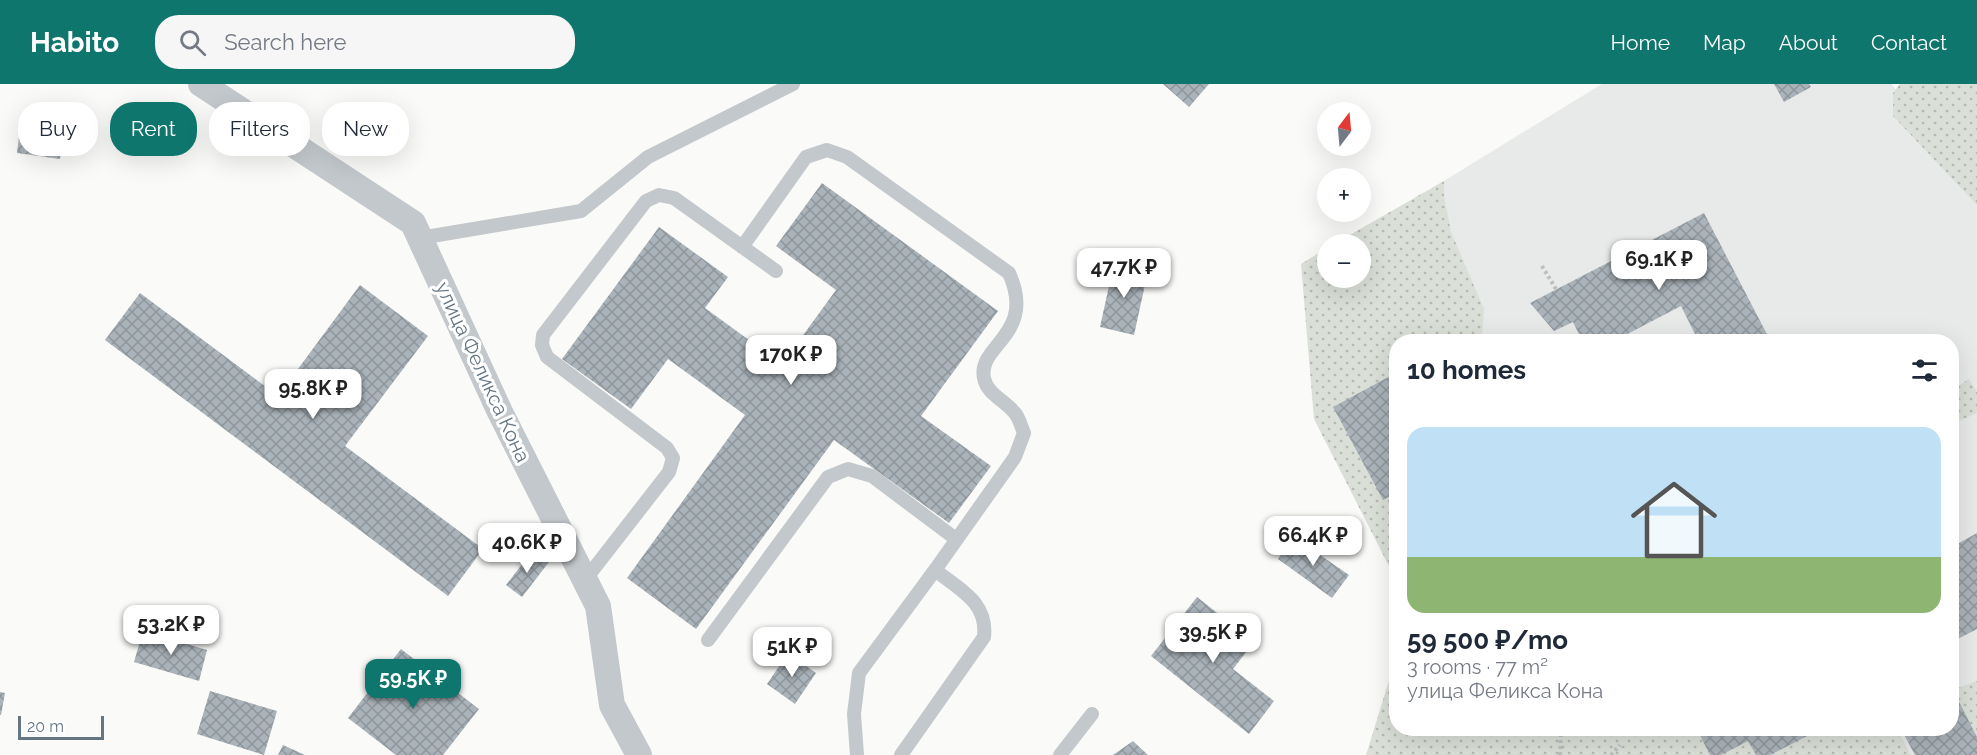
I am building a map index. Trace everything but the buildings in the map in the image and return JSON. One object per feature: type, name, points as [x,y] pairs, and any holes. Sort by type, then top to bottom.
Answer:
[{"type":"street","name":"улица Феликса Кона","points":[[201,84],[413,223],[500,412],[598,606],[612,705],[639,755]]},
{"type":"lane","points":[[420,238],[581,211],[648,157],[793,84]]},
{"type":"lane","points":[[742,247],[806,157],[827,150],[848,157],[1009,273],[1017,291],[1017,317],[986,364],[983,376],[990,391],[1016,413],[1024,433],[1015,457],[859,673],[854,714],[857,755]]},
{"type":"lane","points":[[585,580],[669,472],[673,458],[667,448],[547,357],[542,345],[543,335],[646,201],[659,195],[674,198],[776,271]]},
{"type":"lane","points":[[708,640],[828,477],[848,469],[872,476],[956,539]]},
{"type":"lane","points":[[901,755],[984,637],[986,623],[980,608],[935,570]]},
{"type":"lane","points":[[1060,755],[1092,714]]},
{"type":"path","points":[[1542,266],[1556,289]]},
{"type":"path","points":[[1560,755],[1561,736]]},
{"type":"path","points":[[1611,755],[1620,745]]},
{"type":"shaded area","points":[[1602,84],[1891,84],[1977,174],[1977,755],[1493,755],[1482,736],[1959,736],[1959,334],[1389,334],[1389,554],[1320,417],[1327,288],[1371,288],[1371,234],[1357,234]]},
{"type":"shaded area","points":[[1900,84],[1977,84],[1977,205],[1893,116],[1893,93]]},
{"type":"shaded area","points":[[1444,181],[1444,196],[1451,232],[1484,309],[1482,334],[1389,334],[1389,377],[1333,407],[1383,500],[1389,497],[1389,566],[1314,419],[1301,264],[1317,254],[1317,288],[1371,288],[1371,234],[1351,234]]},
{"type":"shaded area","points":[[1969,379],[1977,392],[1977,413],[1959,421],[1959,385]]},
{"type":"shaded area","points":[[1389,681],[1389,736],[1901,736],[1911,755],[1366,755]]},
{"type":"shaded area","points":[[1977,681],[1977,741],[1959,704],[1959,687]]}]
